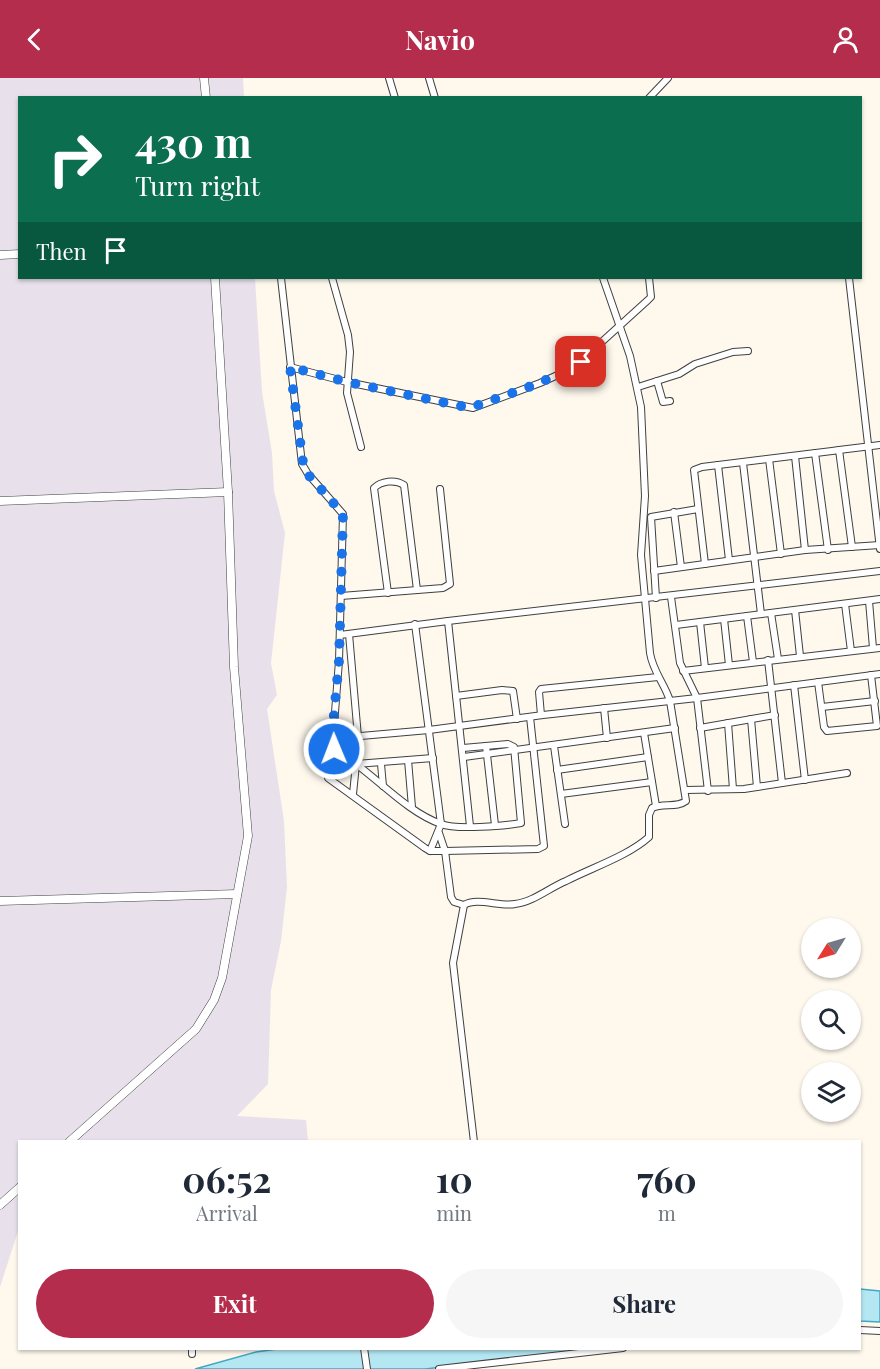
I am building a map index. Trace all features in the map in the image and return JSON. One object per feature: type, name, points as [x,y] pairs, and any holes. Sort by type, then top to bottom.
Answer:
[{"type":"street","points":[[204,78],[206,96]]},
{"type":"street","points":[[389,78],[394,96]]},
{"type":"street","points":[[429,78],[434,96]]},
{"type":"street","points":[[651,96],[668,78]]},
{"type":"street","points":[[0,255],[18,254]]},
{"type":"street","points":[[71,1140],[196,1029],[214,1000],[222,978],[248,836],[234,667],[228,492],[215,279]]},
{"type":"street","points":[[281,279],[304,470],[343,514],[340,635],[333,725],[339,738],[338,745],[328,756],[328,778],[430,851],[538,849],[544,846],[530,717]]},
{"type":"street","points":[[332,279],[348,335],[350,352],[347,382],[350,408],[361,447]]},
{"type":"street","points":[[439,833],[445,851],[451,897],[454,902],[506,905],[524,902],[567,880],[589,872],[647,839],[650,830],[650,811],[656,806],[682,804],[685,796],[670,701],[657,677],[650,653],[640,555],[645,496],[643,426],[638,387],[621,327],[603,279]]},
{"type":"street","points":[[290,367],[347,382],[473,408],[573,368],[621,327],[651,297],[649,279]]},
{"type":"street","points":[[654,571],[805,550],[880,546],[849,279]]},
{"type":"street","points":[[638,387],[681,374],[695,364],[733,352],[748,351]]},
{"type":"street","points":[[657,381],[663,402],[670,401]]},
{"type":"street","points":[[705,564],[694,470],[702,466],[743,463],[880,445]]},
{"type":"street","points":[[839,450],[852,547]]},
{"type":"street","points":[[815,453],[828,549]]},
{"type":"street","points":[[795,456],[805,550]]},
{"type":"street","points":[[770,459],[781,554]]},
{"type":"street","points":[[743,463],[761,614]]},
{"type":"street","points":[[718,465],[729,560]]},
{"type":"street","points":[[388,593],[374,488],[396,481],[404,485],[417,590]]},
{"type":"street","points":[[341,596],[443,588],[450,584],[440,489]]},
{"type":"street","points":[[0,501],[228,492]]},
{"type":"street","points":[[656,598],[650,520],[655,515],[698,508]]},
{"type":"street","points":[[674,512],[681,567]]},
{"type":"street","points":[[340,635],[415,624],[645,600],[880,571]]},
{"type":"street","points":[[671,597],[680,663],[697,698],[708,791]]},
{"type":"street","points":[[676,625],[880,599]]},
{"type":"street","points":[[683,671],[877,648],[869,601]]},
{"type":"street","points":[[845,604],[851,651]]},
{"type":"street","points":[[795,610],[800,656]]},
{"type":"street","points":[[771,613],[778,659]]},
{"type":"street","points":[[747,616],[753,662]]},
{"type":"street","points":[[724,619],[729,665]]},
{"type":"street","points":[[448,621],[470,826]]},
{"type":"street","points":[[700,622],[705,668]]},
{"type":"street","points":[[415,624],[441,824],[430,851]]},
{"type":"street","points":[[349,634],[358,737]]},
{"type":"street","points":[[768,660],[782,783]]},
{"type":"street","points":[[339,738],[429,730],[880,674]]},
{"type":"street","points":[[818,682],[825,729],[835,732],[877,726],[871,675]]},
{"type":"street","points":[[541,715],[539,694],[541,689],[657,677]]},
{"type":"street","points":[[794,685],[805,780]]},
{"type":"street","points":[[456,696],[513,691],[517,719]]},
{"type":"street","points":[[822,707],[875,701]]},
{"type":"street","points":[[604,708],[607,738]]},
{"type":"street","points":[[700,728],[775,715]]},
{"type":"street","points":[[751,719],[757,787]]},
{"type":"street","points":[[728,723],[733,789]]},
{"type":"street","points":[[464,757],[675,728]]},
{"type":"street","points":[[644,733],[656,806]]},
{"type":"street","points":[[357,764],[412,807],[441,824],[470,826],[521,822],[514,751],[511,744],[463,748]]},
{"type":"street","points":[[486,746],[495,825]]},
{"type":"street","points":[[554,746],[565,824]]},
{"type":"street","points":[[557,770],[648,757]]},
{"type":"street","points":[[357,764],[381,764],[433,758]]},
{"type":"street","points":[[408,760],[412,807]]},
{"type":"street","points":[[353,794],[357,764]]},
{"type":"street","points":[[381,764],[383,786]]},
{"type":"street","points":[[685,796],[847,773]]},
{"type":"street","points":[[561,794],[652,782]]},
{"type":"street","points":[[0,900],[237,894]]},
{"type":"street","points":[[464,904],[453,963],[474,1140]]},
{"type":"street","points":[[0,1205],[18,1189]]},
{"type":"street","points":[[861,1330],[880,1331]]},
{"type":"street","points":[[364,1350],[367,1369]]},
{"type":"street","points":[[439,1369],[605,1350]]},
{"type":"shaded area","points":[[0,78],[243,78],[244,96],[18,96],[18,279],[255,279],[262,392],[272,453],[274,491],[285,533],[271,663],[277,695],[267,709],[284,821],[287,887],[281,941],[271,990],[268,1084],[237,1116],[306,1120],[308,1140],[18,1140],[18,1231],[0,1287]]},
{"type":"water","points":[[861,1289],[880,1291],[880,1322],[861,1321]]},
{"type":"water","points":[[270,1350],[591,1350],[425,1369],[195,1369]]},
{"type":"route","points":[[334,749],[338,745],[339,738],[333,725],[339,661],[343,514],[342,510],[304,470],[290,367],[347,382],[470,408],[540,383],[581,362]]}]
